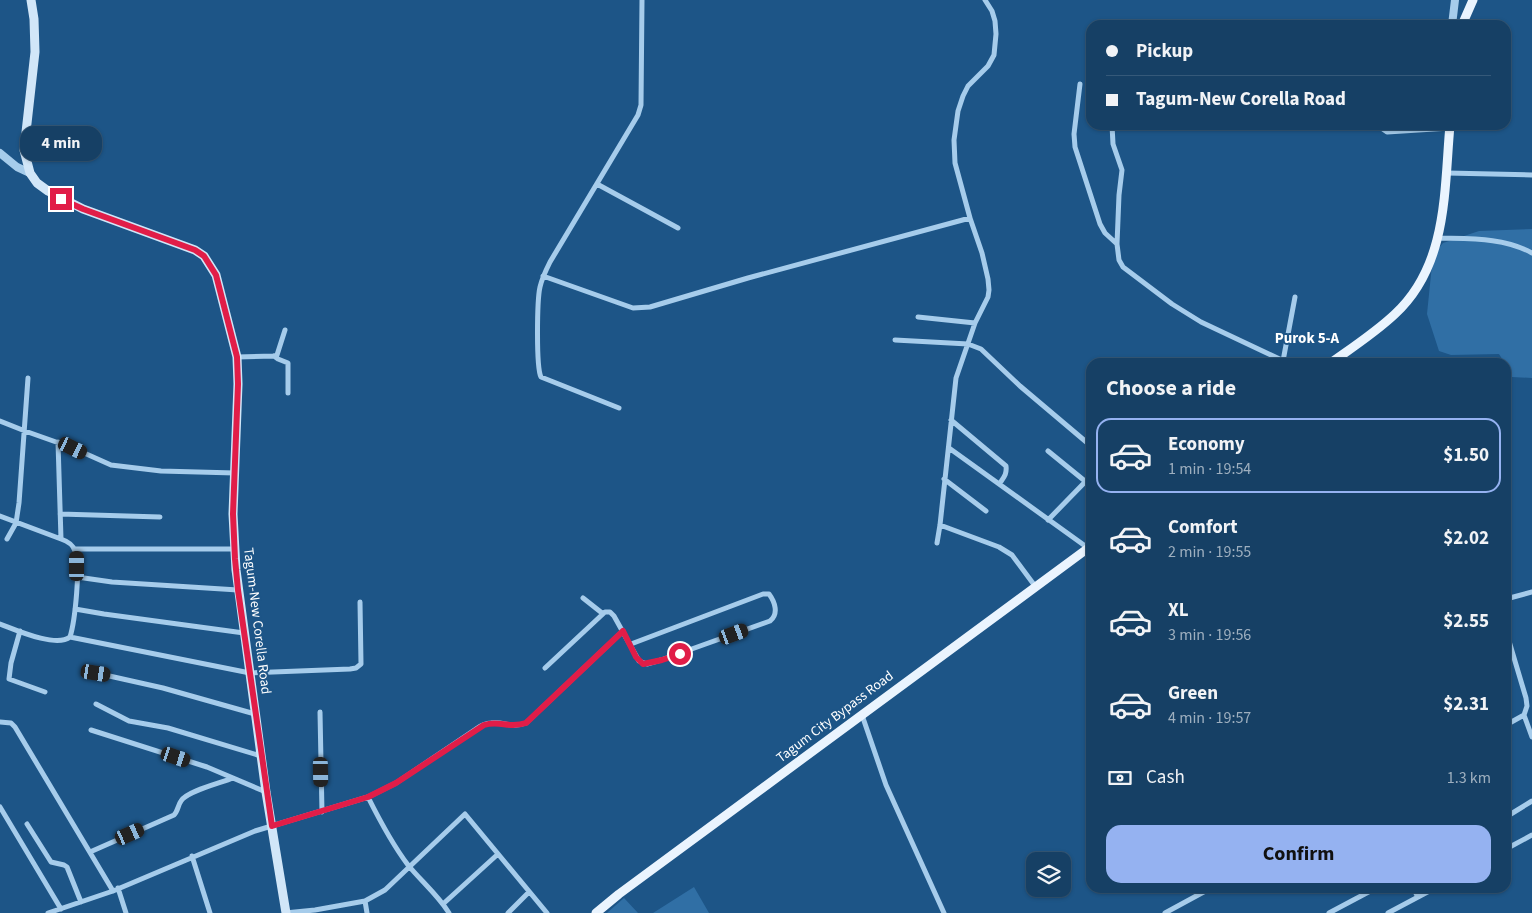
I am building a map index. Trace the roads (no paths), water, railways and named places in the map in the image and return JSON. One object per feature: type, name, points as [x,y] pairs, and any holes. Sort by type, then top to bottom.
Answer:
[{"type":"main road","points":[[30,173],[24,150],[36,52],[31,0]]},
{"type":"main road","points":[[1464,20],[1473,0]]},
{"type":"main road","points":[[1337,358],[1382,325],[1407,302],[1426,273],[1442,220],[1450,130]]},
{"type":"main road","name":"Tagum-New Corella Road","points":[[30,173],[48,191],[68,203],[189,248],[204,256],[216,275],[237,357],[238,384],[233,514],[238,590],[266,792],[286,913]]},
{"type":"main road","name":"Tagum City Bypass Road","points":[[596,913],[619,894],[1086,549]]},
{"type":"street","points":[[619,408],[541,377],[538,364],[538,300],[543,276],[638,115],[641,105],[642,0]]},
{"type":"street","points":[[937,543],[956,378],[975,323],[988,297],[988,279],[982,253],[954,163],[954,140],[958,111],[963,96],[968,86],[988,66],[994,55],[995,21],[992,11],[985,0]]},
{"type":"street","points":[[1453,20],[1455,0]]},
{"type":"street","points":[[1080,84],[1074,134],[1075,148],[1100,224],[1105,233],[1117,244]]},
{"type":"street","points":[[1112,130],[1113,144],[1122,170],[1117,244],[1119,260],[1123,267],[1172,304],[1202,322],[1277,358]]},
{"type":"street","points":[[1384,130],[1387,132],[1408,130]]},
{"type":"street","points":[[0,153],[30,173]]},
{"type":"street","points":[[1447,172],[1532,175]]},
{"type":"street","points":[[597,184],[678,228]]},
{"type":"street","points":[[543,276],[633,308],[650,307],[970,218]]},
{"type":"street","points":[[1437,238],[1498,241],[1532,253]]},
{"type":"street","points":[[1286,358],[1295,297]]},
{"type":"street","points":[[918,316],[975,323]]},
{"type":"street","points":[[274,356],[277,355],[285,330]]},
{"type":"street","points":[[895,340],[968,344],[981,349],[1020,386],[1086,442]]},
{"type":"street","points":[[237,357],[274,356],[288,363],[288,393]]},
{"type":"street","points":[[7,539],[16,523],[28,378]]},
{"type":"street","points":[[951,420],[1006,466],[1007,471],[1000,484]]},
{"type":"street","points":[[0,421],[58,442],[111,466],[161,471],[234,473]]},
{"type":"street","points":[[58,442],[61,539]]},
{"type":"street","points":[[949,448],[1048,520],[1086,545]]},
{"type":"street","points":[[1048,451],[1086,481],[1048,520]]},
{"type":"street","points":[[944,479],[986,511]]},
{"type":"street","points":[[60,514],[160,517]]},
{"type":"street","points":[[0,516],[61,539],[71,544],[75,549],[77,577],[75,609],[70,637]]},
{"type":"street","points":[[940,525],[999,547],[1012,555],[1035,586]]},
{"type":"street","points":[[75,549],[234,549]]},
{"type":"street","points":[[77,577],[112,582],[238,590]]},
{"type":"street","points":[[1511,598],[1532,592]]},
{"type":"street","points":[[545,668],[602,613],[608,611],[631,644],[636,657],[643,664],[662,660],[770,621],[776,613],[772,598],[769,594],[763,594],[631,644]]},
{"type":"street","points":[[583,598],[602,613]]},
{"type":"street","points":[[0,624],[55,641],[66,640],[70,637],[250,673],[350,669],[360,666],[362,658],[360,602]]},
{"type":"street","points":[[75,609],[244,633]]},
{"type":"street","points":[[20,631],[11,663],[9,679],[46,692]]},
{"type":"street","points":[[48,913],[116,890],[192,856],[272,826],[368,797],[396,783],[484,725],[491,723],[517,726],[526,723],[623,631]]},
{"type":"street","points":[[1511,648],[1526,698],[1527,706],[1524,715],[1532,737]]},
{"type":"street","points":[[96,673],[163,688],[255,714]]},
{"type":"street","points":[[96,704],[129,721],[168,728],[261,756]]},
{"type":"street","points":[[320,712],[322,812]]},
{"type":"street","points":[[862,714],[886,785],[944,913]]},
{"type":"street","points":[[1511,722],[1524,715]]},
{"type":"street","points":[[0,722],[10,723],[16,727],[90,852],[116,890],[126,913]]},
{"type":"street","points":[[91,730],[207,767],[266,792]]},
{"type":"street","points":[[90,852],[174,815],[180,802],[190,794],[233,778]]},
{"type":"street","points":[[368,797],[392,842],[409,866],[449,913]]},
{"type":"street","points":[[1511,814],[1532,801]]},
{"type":"street","points":[[0,807],[61,909]]},
{"type":"street","points":[[286,913],[365,901],[384,890],[465,814],[548,913]]},
{"type":"street","points":[[26,824],[51,862],[67,867],[81,902]]},
{"type":"street","points":[[1511,846],[1532,835]]},
{"type":"street","points":[[443,904],[498,854]]},
{"type":"street","points":[[192,856],[210,913]]},
{"type":"street","points":[[508,913],[529,892]]},
{"type":"street","points":[[1165,913],[1202,893]]},
{"type":"street","points":[[1329,913],[1367,893]]},
{"type":"street","points":[[1416,893],[1418,897]]},
{"type":"street","points":[[1388,913],[1426,893]]},
{"type":"street","points":[[365,901],[367,913]]},
{"type":"district","name":"Purok 5-A","points":[[1307,338]]}]
